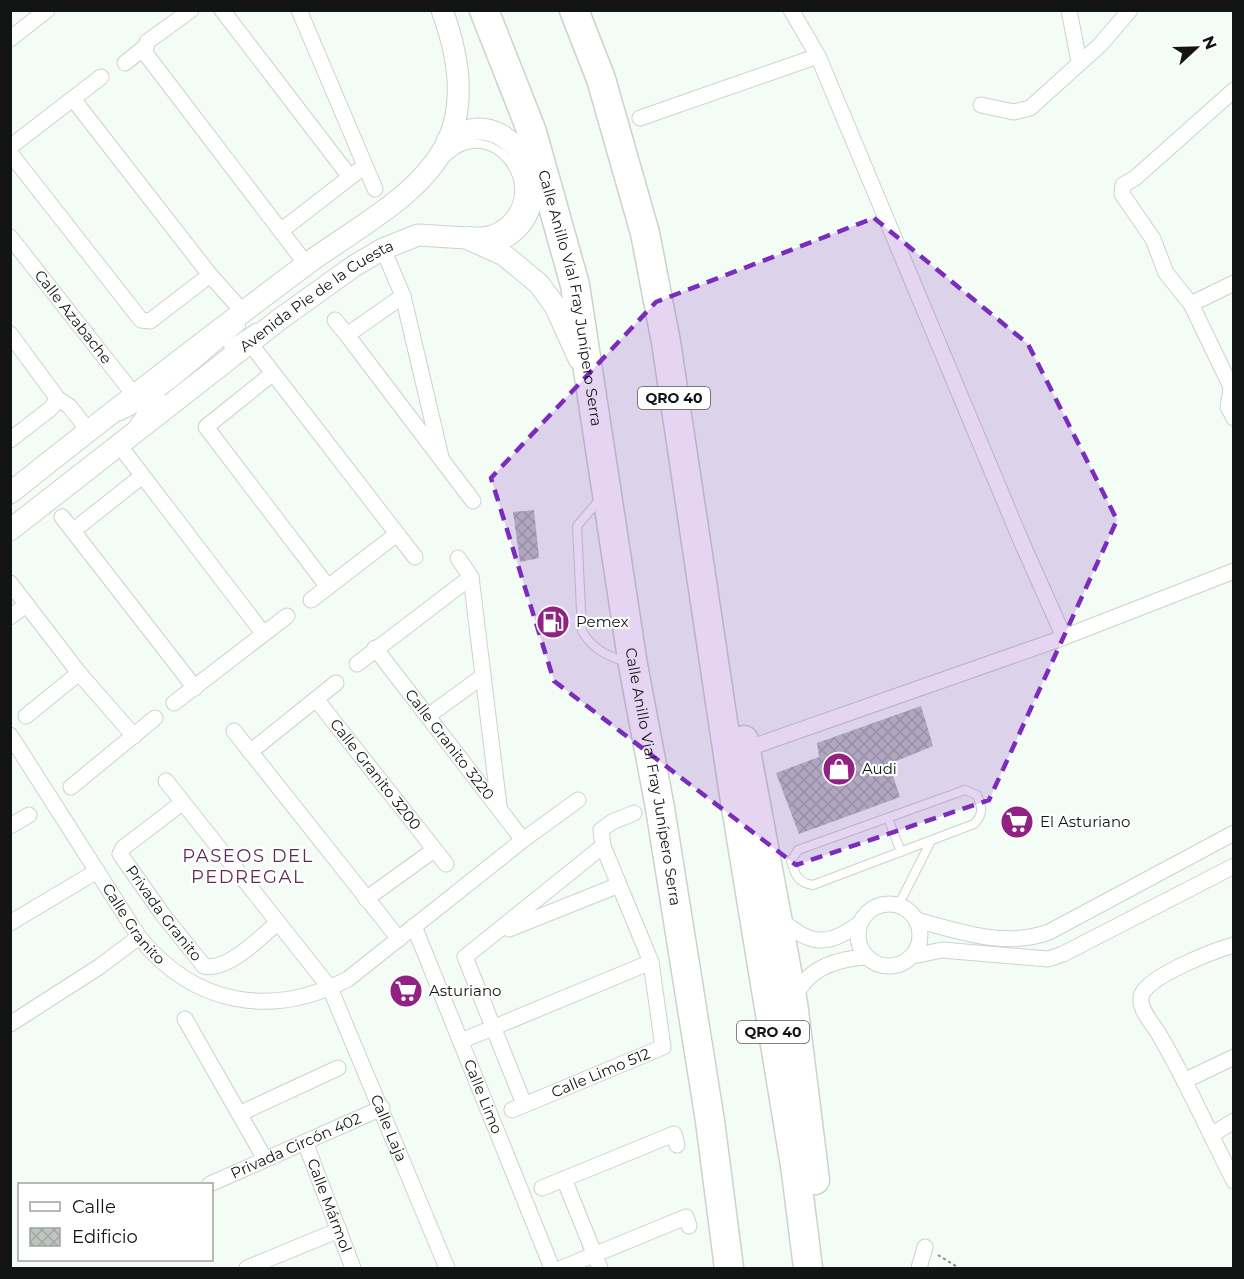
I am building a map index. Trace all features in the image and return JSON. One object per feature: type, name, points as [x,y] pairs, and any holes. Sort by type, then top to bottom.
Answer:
[{"type":"highway","name":"Calle Anillo Vial Fray Junípero Serra","points":[[484,10],[532,132],[575,285],[633,665],[660,808],[706,1098],[729,1269]]},
{"type":"highway","name":"QRO 40","points":[[574,10],[601,79],[645,233],[666,342],[709,631],[796,1172],[808,1269]]},
{"type":"highway","points":[[709,631],[746,749],[782,881],[793,1003],[813,1158],[823,1269]]},
{"type":"main road","name":"Avenida Pie de la Cuesta","points":[[10,493],[306,264],[373,219],[429,171],[447,141],[459,90],[453,40],[442,10]]},
{"type":"main road","points":[[447,141],[465,131],[484,130],[500,135],[515,145],[533,182],[533,199],[525,219],[509,235],[484,244]]},
{"type":"main road","name":"Avenida Pie de la Cuesta","points":[[10,530],[279,319],[354,266],[383,249],[418,235],[455,236],[484,244],[504,255],[539,284],[555,306],[577,352],[594,402]]},
{"type":"street","points":[[10,39],[47,10]]},
{"type":"street","points":[[190,10],[147,42],[145,53],[306,264]]},
{"type":"street","points":[[222,10],[350,177]]},
{"type":"street","points":[[299,10],[375,189]]},
{"type":"street","points":[[791,10],[818,56],[1022,543],[1064,637]]},
{"type":"street","points":[[1069,10],[1079,62]]},
{"type":"street","points":[[981,105],[1014,112],[1030,108],[1100,45],[1130,10]]},
{"type":"street","points":[[126,63],[145,47]]},
{"type":"street","points":[[640,118],[818,56]]},
{"type":"street","points":[[10,147],[101,77]]},
{"type":"street","points":[[1233,90],[1123,185],[1122,194],[1153,239],[1166,273],[1191,304],[1232,391],[1228,407],[1233,418]]},
{"type":"street","points":[[73,99],[210,275],[251,307]]},
{"type":"street","points":[[10,153],[141,320],[150,321],[210,275]]},
{"type":"street","points":[[282,230],[366,165]]},
{"type":"street","name":"Calle Azabache","points":[[10,237],[135,396]]},
{"type":"street","points":[[383,249],[403,296],[442,463]]},
{"type":"street","points":[[1191,304],[1233,283]]},
{"type":"street","points":[[347,335],[403,296]]},
{"type":"street","points":[[335,320],[473,501]]},
{"type":"street","points":[[10,334],[58,399],[69,406],[89,431]]},
{"type":"street","points":[[249,342],[415,557]]},
{"type":"street","points":[[272,374],[206,427],[328,587]]},
{"type":"street","points":[[10,440],[50,409],[58,399]]},
{"type":"street","points":[[119,445],[141,477],[263,633]]},
{"type":"street","points":[[74,530],[141,477]]},
{"type":"street","points":[[62,517],[195,688]]},
{"type":"street","points":[[311,600],[397,534]]},
{"type":"street","points":[[458,558],[471,577],[499,806]]},
{"type":"street","points":[[746,749],[1064,637],[1233,571]]},
{"type":"street","points":[[357,664],[471,577]]},
{"type":"street","points":[[10,583],[79,673],[134,736]]},
{"type":"street","points":[[10,617],[26,605]]},
{"type":"street","points":[[174,703],[286,616]]},
{"type":"street","name":"Calle Granito 3220","points":[[375,648],[523,840]]},
{"type":"street","points":[[26,716],[79,673]]},
{"type":"street","points":[[428,716],[483,676]]},
{"type":"street","points":[[250,752],[336,683]]},
{"type":"street","name":"Calle Granito 3200","points":[[316,699],[446,864]]},
{"type":"street","points":[[71,786],[154,718]]},
{"type":"street","points":[[234,730],[399,939]]},
{"type":"street","name":"Calle Granito","points":[[10,735],[139,937],[156,958],[185,981],[218,994],[258,1001],[293,1000],[330,988],[348,979],[523,840],[578,800]]},
{"type":"street","points":[[166,781],[330,988]]},
{"type":"street","name":"Privada Granito","points":[[183,802],[123,848],[120,854],[163,915],[204,966],[212,968],[230,961],[278,922]]},
{"type":"street","name":"Calle Limo 512","points":[[603,846],[465,957],[493,1027],[518,1107],[663,1047],[651,962],[603,846],[601,830],[612,822],[634,813]]},
{"type":"street","points":[[10,826],[29,815]]},
{"type":"street","points":[[917,920],[998,939],[1033,938],[1049,932],[1233,833]]},
{"type":"street","points":[[366,899],[434,850]]},
{"type":"street","points":[[913,956],[942,950],[1048,960],[1233,866]]},
{"type":"street","points":[[10,923],[97,871]]},
{"type":"street","points":[[782,881],[810,940],[830,940],[860,923]]},
{"type":"street","name":"Calle Limo 512","points":[[495,934],[619,885]]},
{"type":"street","points":[[888,903],[899,904],[910,910],[917,920],[921,932],[920,945],[913,956],[902,964],[889,967],[876,964],[866,957],[857,935],[866,912],[888,903]]},
{"type":"street","name":"Calle Limo","points":[[414,926],[552,1269]]},
{"type":"street","points":[[10,1024],[99,967],[139,937]]},
{"type":"street","points":[[1233,945],[1201,956],[1148,985],[1141,996],[1143,1009],[1184,1081],[1233,1181]]},
{"type":"street","points":[[793,1003],[798,988],[815,971],[841,959],[866,957]]},
{"type":"street","points":[[461,1041],[651,962]]},
{"type":"street","name":"Calle Laja","points":[[330,988],[382,1108],[447,1269]]},
{"type":"street","points":[[185,1019],[241,1113],[265,1159]]},
{"type":"street","points":[[1184,1081],[1233,1057]]},
{"type":"street","points":[[241,1113],[338,1068]]},
{"type":"street","name":"Privada Circón 402","points":[[213,1184],[382,1108]]},
{"type":"street","points":[[1211,1135],[1233,1121]]},
{"type":"street","points":[[542,1188],[674,1134],[677,1144]]},
{"type":"street","name":"Calle Mármol","points":[[305,1142],[354,1269]]},
{"type":"street","points":[[564,1179],[597,1262]]},
{"type":"street","points":[[562,1269],[597,1262],[686,1217],[689,1226]]},
{"type":"street","points":[[247,1269],[339,1230]]},
{"type":"street","points":[[919,1269],[926,1246]]},
{"type":"lane","points":[[418,235],[443,227],[474,232],[496,228],[515,208],[519,197],[519,183],[515,169],[507,157],[489,146],[466,145],[453,151],[429,171]]},
{"type":"lane","points":[[89,431],[138,408],[165,388],[241,326],[251,307]]},
{"type":"lane","points":[[119,445],[141,414],[246,332],[279,319]]},
{"type":"lane","points":[[607,492],[577,526],[582,631],[590,644],[600,652],[633,665]]},
{"type":"lane","points":[[965,790],[977,795],[982,808],[981,817],[974,824],[931,842],[813,885],[782,881],[798,850],[888,818],[965,790]]},
{"type":"lane","points":[[888,818],[901,852]]},
{"type":"lane","points":[[899,904],[931,842]]},
{"type":"path","points":[[926,1246],[958,1269]]},
{"type":"highlighted area","points":[[874,218],[1028,344],[1117,520],[989,800],[796,865],[554,681],[491,478],[656,302]]},
{"type":"building","points":[[534,510],[539,558],[520,562],[513,512]]},
{"type":"building","name":"Audi","points":[[921,706],[933,746],[889,764],[900,797],[799,834],[776,773],[819,757],[817,743]]},
{"type":"building","name":"El Asturiano","points":[[1012,809],[1030,822],[1021,834],[1003,821]]},
{"type":"place","name":"Pemex","points":[[553,622]]},
{"type":"place","name":"Audi","points":[[839,769]]},
{"type":"place","name":"El Asturiano","points":[[1017,822]]},
{"type":"place","name":"Asturiano","points":[[406,991]]},
{"type":"district","name":"PASEOS DEL PEDREGAL","points":[[248,866]]}]
